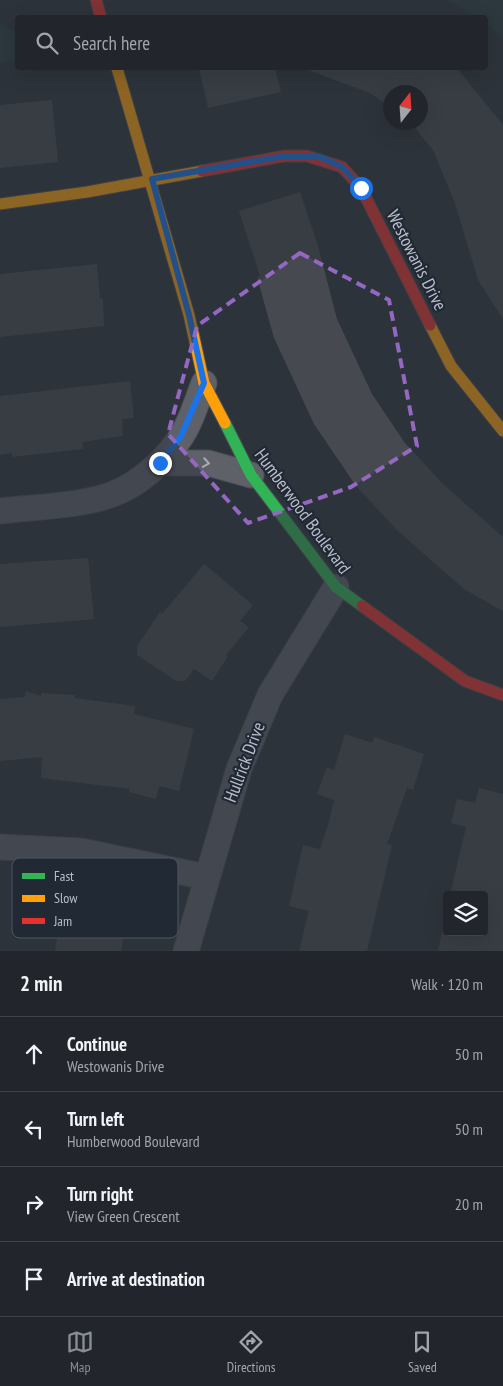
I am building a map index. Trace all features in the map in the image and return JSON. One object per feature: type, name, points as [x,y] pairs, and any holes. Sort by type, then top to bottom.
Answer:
[{"type":"street","points":[[96,0],[101,15]]},
{"type":"street","name":"Humberwood Boulevard","points":[[118,70],[152,179],[189,315],[204,383],[251,475],[336,587],[465,681],[503,695]]},
{"type":"street","name":"Westowanis Drive","points":[[0,204],[87,192],[284,156],[320,157],[342,167],[361,188],[451,366],[503,431]]},
{"type":"street","points":[[0,511],[86,500],[113,494],[160,463],[181,436],[204,383]]},
{"type":"street","points":[[160,463],[208,463],[251,475]]},
{"type":"street","name":"Hullrick Drive","points":[[186,951],[239,769],[270,695],[336,587]]},
{"type":"street","points":[[0,847],[81,851],[115,858]]},
{"type":"street","points":[[178,871],[206,877]]},
{"type":"highlighted area","points":[[300,253],[389,300],[417,446],[351,487],[248,523],[168,434],[197,326]]},
{"type":"shaded area","points":[[447,0],[503,0],[503,37],[488,26],[488,15],[471,15]]},
{"type":"shaded area","points":[[0,23],[15,32],[15,60],[0,62]]},
{"type":"building","points":[[199,70],[276,70],[281,92],[208,108]]},
{"type":"building","points":[[308,70],[459,70],[503,125],[503,319],[478,280],[455,203],[433,150],[417,130],[428,130],[428,85],[383,85],[383,102],[370,93]]},
{"type":"building","points":[[52,100],[58,162],[0,168],[0,105]]},
{"type":"building","points":[[300,192],[318,246],[337,319],[372,394],[405,443],[443,484],[503,537],[503,611],[464,589],[398,531],[356,486],[314,424],[274,338],[257,277],[260,276],[239,211]]},
{"type":"building","points":[[97,264],[100,298],[103,299],[104,326],[0,337],[0,274]]},
{"type":"building","points":[[130,381],[134,418],[122,419],[123,436],[82,442],[83,449],[12,457],[12,453],[0,455],[0,396]]},
{"type":"building","points":[[88,558],[94,619],[0,627],[0,564]]},
{"type":"building","points":[[204,564],[253,605],[240,621],[249,627],[226,655],[228,656],[212,681],[194,669],[185,681],[176,681],[137,655],[137,646],[160,612],[162,614]]},
{"type":"building","points":[[26,691],[41,696],[41,693],[75,695],[74,698],[135,706],[134,714],[194,729],[179,791],[159,786],[156,799],[129,792],[130,789],[41,778],[42,757],[0,761],[0,699],[25,697]]},
{"type":"building","points":[[345,734],[372,743],[374,737],[424,754],[413,790],[407,788],[387,844],[392,845],[367,951],[299,951],[309,911],[289,906],[303,845],[320,849],[328,825],[334,800],[317,794],[327,767],[334,770]]},
{"type":"building","points":[[479,788],[503,794],[503,951],[438,951],[443,928],[443,936],[488,936],[488,891],[451,891],[466,827],[451,823],[457,799],[475,803]]},
{"type":"building","points":[[57,938],[123,938],[121,951],[55,951]]},
{"type":"traffic: fast","points":[[225,423],[251,475],[336,587],[362,606]]},
{"type":"traffic: slow","points":[[118,70],[189,315],[204,383],[225,423]]},
{"type":"traffic: slow","points":[[0,204],[87,192],[202,171]]},
{"type":"traffic: slow","points":[[430,325],[451,366],[503,431]]},
{"type":"traffic: jam","points":[[96,0],[100,15]]},
{"type":"traffic: jam","points":[[202,171],[284,156],[307,156],[342,167],[361,188],[430,325]]},
{"type":"traffic: jam","points":[[362,606],[465,681],[503,695]]},
{"type":"route","points":[[160,463],[185,429],[204,383],[189,315],[152,179],[284,156],[307,156],[320,157],[342,167],[361,188]]}]
